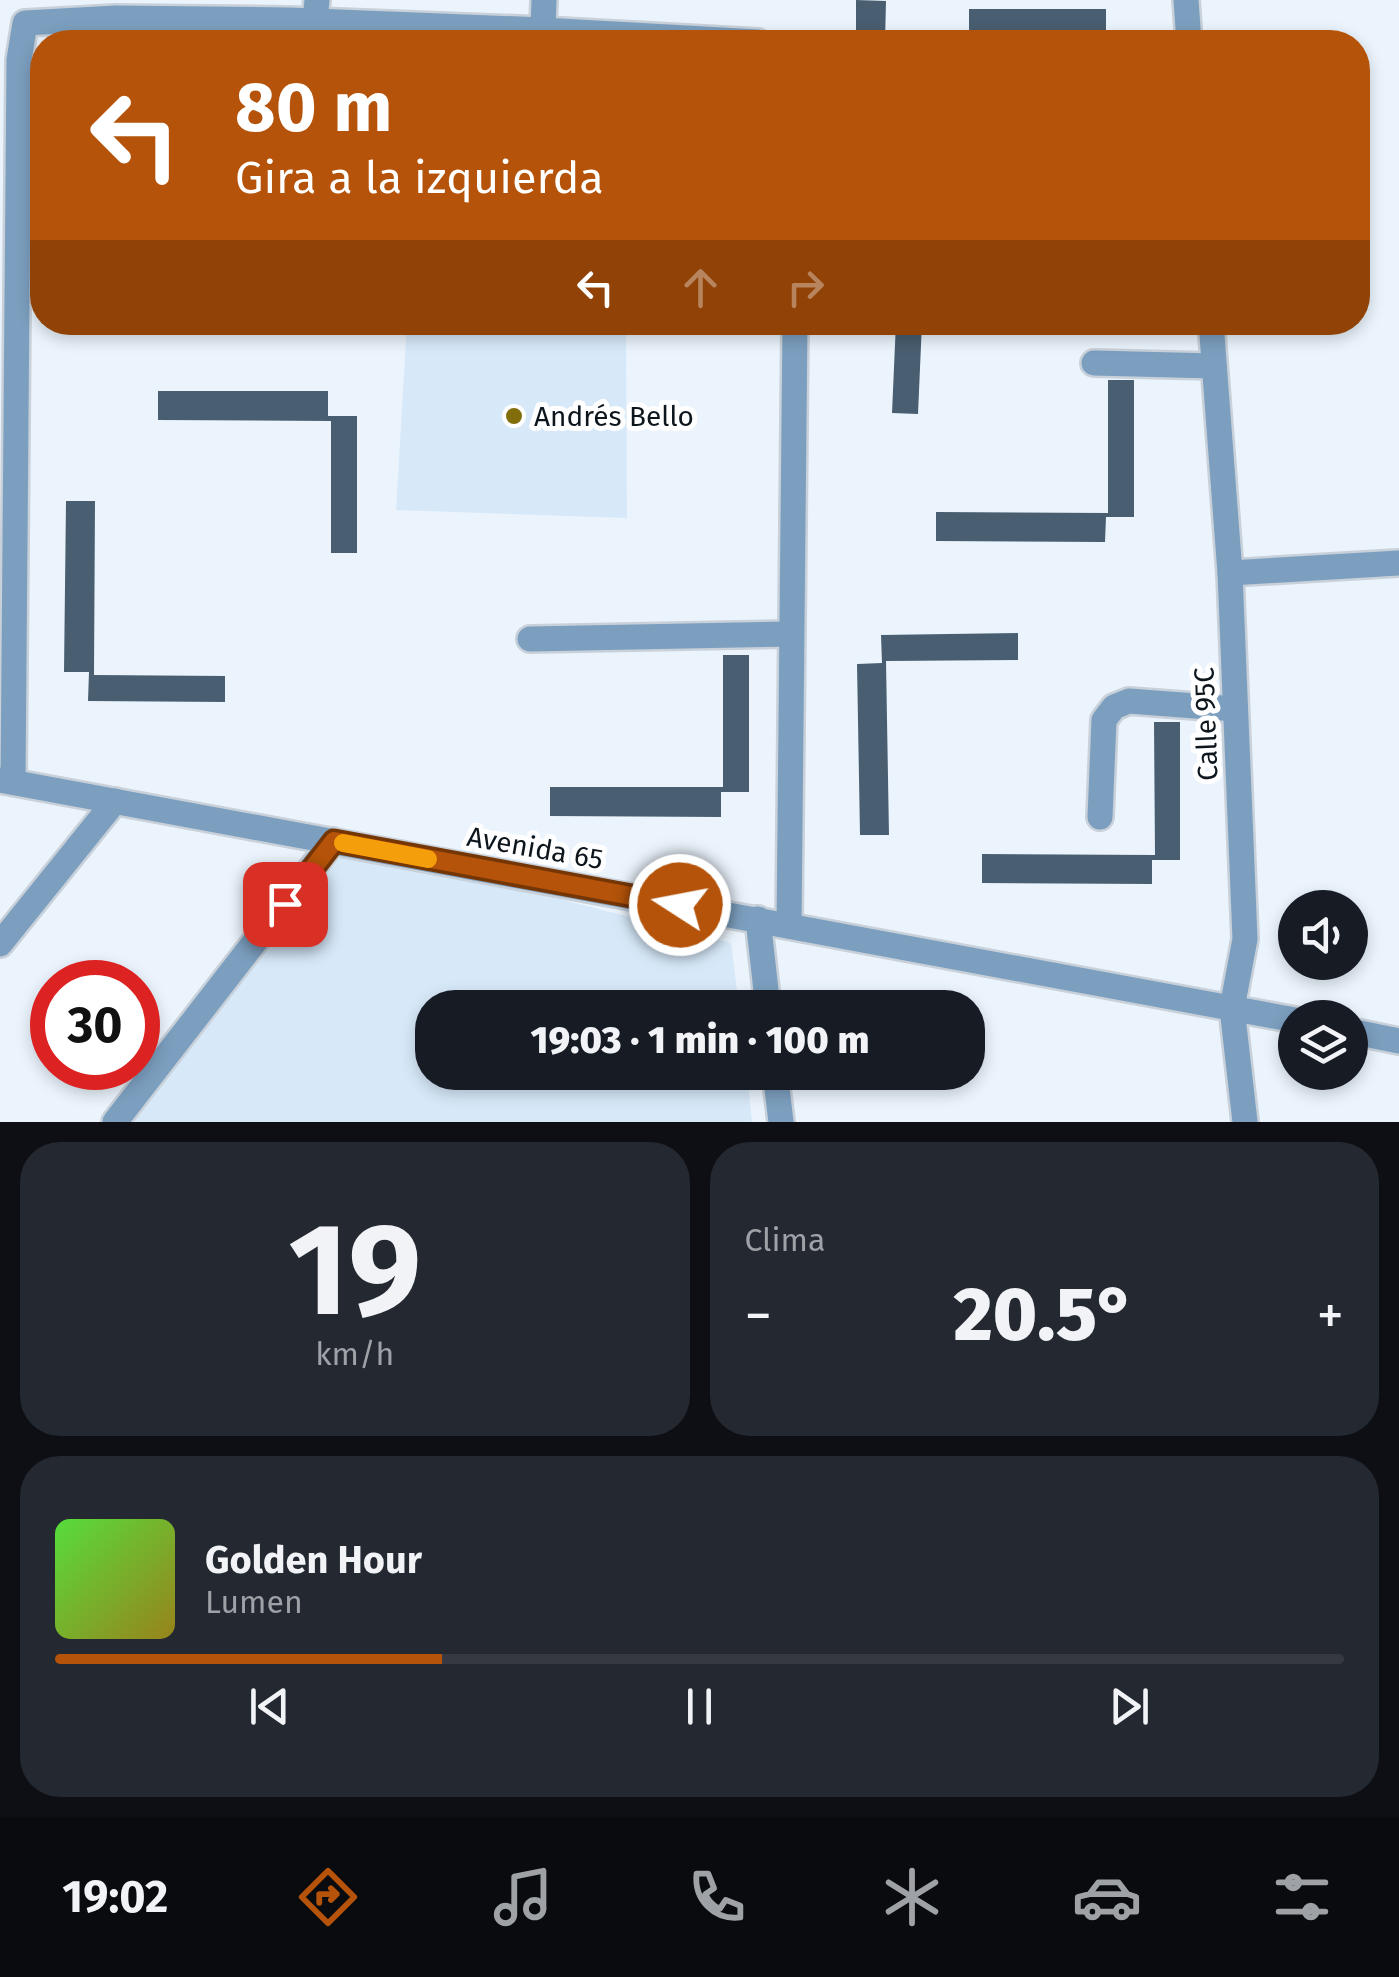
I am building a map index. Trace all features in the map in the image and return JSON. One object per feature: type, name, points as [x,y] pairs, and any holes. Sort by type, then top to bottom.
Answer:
[{"type":"street","points":[[528,30],[544,0]]},
{"type":"street","points":[[1186,0],[1189,30]]},
{"type":"street","points":[[7,781],[8,414],[19,60],[12,22],[116,18],[315,21],[461,30]]},
{"type":"street","points":[[789,926],[794,335]]},
{"type":"street","name":"Calle 95C","points":[[1212,335],[1230,573],[1245,938],[1232,1008],[1245,1122]]},
{"type":"street","points":[[1094,364],[1214,366]]},
{"type":"street","points":[[1230,573],[1399,563]]},
{"type":"street","points":[[530,639],[791,634]]},
{"type":"street","points":[[1100,818],[1104,720],[1114,707],[1129,701],[1235,709]]},
{"type":"street","name":"Avenida 65","points":[[7,781],[1278,1017]]},
{"type":"street","points":[[0,944],[115,801]]},
{"type":"street","points":[[115,1122],[334,841]]},
{"type":"street","points":[[758,920],[766,990]]},
{"type":"street","points":[[1368,1035],[1399,1041]]},
{"type":"street","points":[[778,1090],[781,1122]]},
{"type":"shaded area","name":"Andrés Bello","points":[[406,335],[626,335],[627,518],[396,510]]},
{"type":"shaded area","points":[[333,841],[731,943],[737,990],[415,990],[415,1090],[749,1090],[752,1122],[115,1122],[140,1090],[160,1090],[160,1064]]},
{"type":"building","points":[[856,0],[886,1],[885,30],[856,30]]},
{"type":"building","points":[[969,9],[1106,9],[1106,30],[969,30]]},
{"type":"building","points":[[895,335],[921,335],[918,414],[892,413]]},
{"type":"building","points":[[1108,380],[1134,380],[1134,517],[1106,517],[1105,542],[936,541],[936,512],[1108,513]]},
{"type":"building","points":[[158,391],[328,391],[328,416],[357,416],[357,553],[331,553],[331,421],[158,420]]},
{"type":"building","points":[[66,501],[95,501],[94,675],[225,676],[225,702],[88,701],[89,672],[64,672]]},
{"type":"building","points":[[1018,633],[1018,660],[886,661],[889,835],[860,835],[857,664],[882,663],[881,635]]},
{"type":"building","points":[[723,655],[749,655],[749,792],[721,792],[721,817],[550,816],[550,787],[723,787]]},
{"type":"building","points":[[1154,722],[1180,722],[1180,860],[1152,860],[1152,884],[982,883],[982,854],[1155,855]]},
{"type":"slow traffic","points":[[343,843],[428,859]]},
{"type":"place","name":"Andrés Bello","points":[[514,416]]},
{"type":"route","points":[[285,904],[334,841],[680,905]]}]
